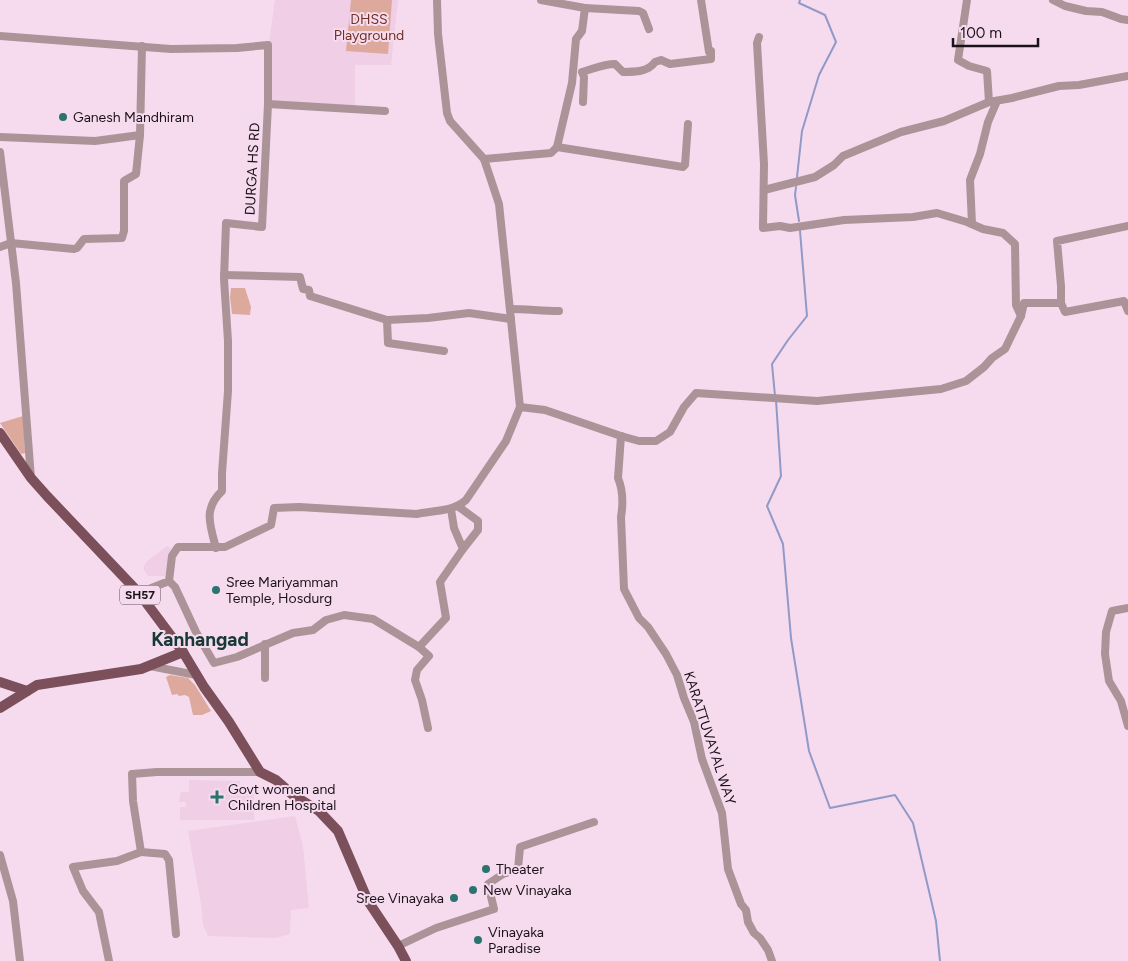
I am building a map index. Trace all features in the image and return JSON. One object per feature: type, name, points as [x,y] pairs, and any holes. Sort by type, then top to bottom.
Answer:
[{"type":"main road","name":"SH57","points":[[1,437],[31,478],[90,544],[139,593],[183,652],[260,772],[276,780],[293,795],[318,811],[338,831],[368,901],[406,961]]},
{"type":"main road","points":[[0,708],[37,685],[141,670],[183,652]]},
{"type":"main road","points":[[0,682],[28,691]]},
{"type":"street","points":[[169,581],[172,556],[178,547],[225,547],[271,525],[274,508],[299,507],[417,514],[455,508],[466,500],[506,441],[520,408],[499,204],[484,159],[450,121],[447,113],[438,34],[437,0]]},
{"type":"street","points":[[541,0],[585,8],[641,12],[649,28]]},
{"type":"street","points":[[583,102],[584,77],[582,72],[594,70],[605,64],[615,64],[623,72],[634,72],[652,67],[655,62],[661,60],[670,64],[711,59],[711,50],[709,52],[701,0]]},
{"type":"street","points":[[967,0],[958,60],[969,66],[987,71],[993,101],[980,154],[970,180],[972,224]]},
{"type":"street","points":[[1053,0],[1064,6],[1086,11],[1102,12],[1122,20],[1128,20]]},
{"type":"street","points":[[484,159],[551,153],[557,147],[572,83],[576,39],[582,31],[585,8]]},
{"type":"street","name":"DURGA HS RD","points":[[0,36],[206,50],[268,45],[268,104],[262,227],[226,223],[224,275],[228,341],[228,383],[222,491],[215,497],[209,510],[216,548]]},
{"type":"street","points":[[758,37],[764,228],[780,226],[790,228],[844,220],[913,217],[937,213],[983,229],[1003,233],[1015,244],[1016,305],[1021,316]]},
{"type":"street","points":[[0,248],[11,243],[74,249],[84,239],[122,238],[124,231],[124,181],[136,174],[140,134],[142,46]]},
{"type":"street","points":[[764,190],[815,177],[834,165],[843,156],[901,132],[944,121],[993,101],[1059,86],[1079,85],[1128,76]]},
{"type":"street","points":[[268,104],[385,111]]},
{"type":"street","points":[[557,147],[683,167],[685,165],[688,124]]},
{"type":"street","points":[[0,137],[94,141],[140,134]]},
{"type":"street","points":[[0,152],[21,341],[31,478]]},
{"type":"street","points":[[1128,226],[1057,241],[1062,286],[1061,303],[1065,312],[1124,301],[1128,311]]},
{"type":"street","points":[[224,275],[300,277],[303,289],[309,290],[310,296],[387,320],[469,313],[511,319]]},
{"type":"street","points":[[520,408],[545,410],[639,441],[656,441],[670,432],[684,407],[696,393],[818,400],[941,389],[966,381],[1005,349],[1021,316],[1024,303],[1061,303]]},
{"type":"street","points":[[510,309],[534,308],[542,311],[559,311]]},
{"type":"street","points":[[387,320],[388,343],[444,351]]},
{"type":"street","name":"KARATTUVAYAL WAY","points":[[621,436],[618,478],[622,506],[624,589],[639,618],[648,627],[666,654],[677,675],[694,722],[702,759],[722,813],[728,869],[741,904],[746,910],[748,922],[754,933],[768,950],[772,961]]},
{"type":"street","points":[[455,508],[454,528],[463,549]]},
{"type":"street","points":[[419,646],[446,618],[440,582],[478,530],[478,522],[455,508]]},
{"type":"street","points":[[139,593],[169,581]]},
{"type":"street","points":[[169,581],[175,587],[190,621],[214,663],[237,657],[293,633],[313,630],[326,620],[344,615],[373,619],[419,646],[428,656],[417,670],[415,680],[422,700],[428,728]]},
{"type":"street","points":[[1127,720],[1121,702],[1109,681],[1105,647],[1106,632],[1112,612],[1128,608]]},
{"type":"street","points":[[265,644],[265,678]]},
{"type":"street","points":[[150,666],[196,674]]},
{"type":"street","points":[[140,852],[133,801],[132,774],[156,772],[260,772]]},
{"type":"street","points":[[398,946],[436,928],[494,909],[488,884],[503,874],[518,870],[520,848],[594,822]]},
{"type":"street","points":[[108,961],[100,912],[82,892],[73,867],[117,861],[140,852],[165,854],[169,860],[176,934]]},
{"type":"street","points":[[0,855],[13,901],[20,961]]},
{"type":"shaded area","points":[[275,0],[398,0],[391,65],[355,65],[355,112],[265,106],[269,43]]},
{"type":"shaded area","points":[[167,546],[171,549],[165,576],[148,576],[143,568],[146,562]]},
{"type":"shaded area","name":"Govt women and Children Hospital","points":[[189,780],[240,781],[239,791],[254,791],[254,820],[180,820],[180,807],[186,807],[186,802],[179,802],[181,792],[189,792]]},
{"type":"shaded area","points":[[295,816],[303,846],[309,908],[291,910],[290,934],[276,938],[208,936],[203,925],[188,831]]},
{"type":"green space","name":"DHSS Playground","points":[[351,0],[392,0],[388,54],[346,51]]},
{"type":"green space","points":[[231,288],[245,288],[251,307],[250,315],[232,314]]},
{"type":"green space","points":[[23,416],[25,453],[21,454],[0,423]]},
{"type":"green space","points":[[170,675],[188,678],[195,685],[211,711],[202,715],[193,715],[189,697],[177,694],[172,695],[166,677]]},
{"type":"waterway","points":[[797,177],[802,131],[819,75],[836,42],[825,15],[799,3],[800,0]]},
{"type":"waterway","points":[[796,187],[795,195],[799,221]]},
{"type":"waterway","points":[[775,396],[772,364],[807,316],[800,231]]},
{"type":"waterway","points":[[776,400],[781,476],[767,506],[783,544],[791,638],[809,751],[830,808],[895,795],[913,823],[936,921],[940,961]]},
{"type":"place","name":"Ganesh Mandhiram","points":[[63,117]]},
{"type":"place","name":"Sree Mariyamman Temple, Hosdurg","points":[[216,590]]},
{"type":"place","name":"Govt women and Children Hospital","points":[[217,797]]},
{"type":"place","name":"Theater","points":[[486,869]]},
{"type":"place","name":"New Vinayaka","points":[[473,890]]},
{"type":"place","name":"Sree Vinayaka","points":[[454,898]]},
{"type":"place","name":"Vinayaka Paradise","points":[[478,940]]},
{"type":"district","name":"Kanhangad","points":[[200,639]]}]
